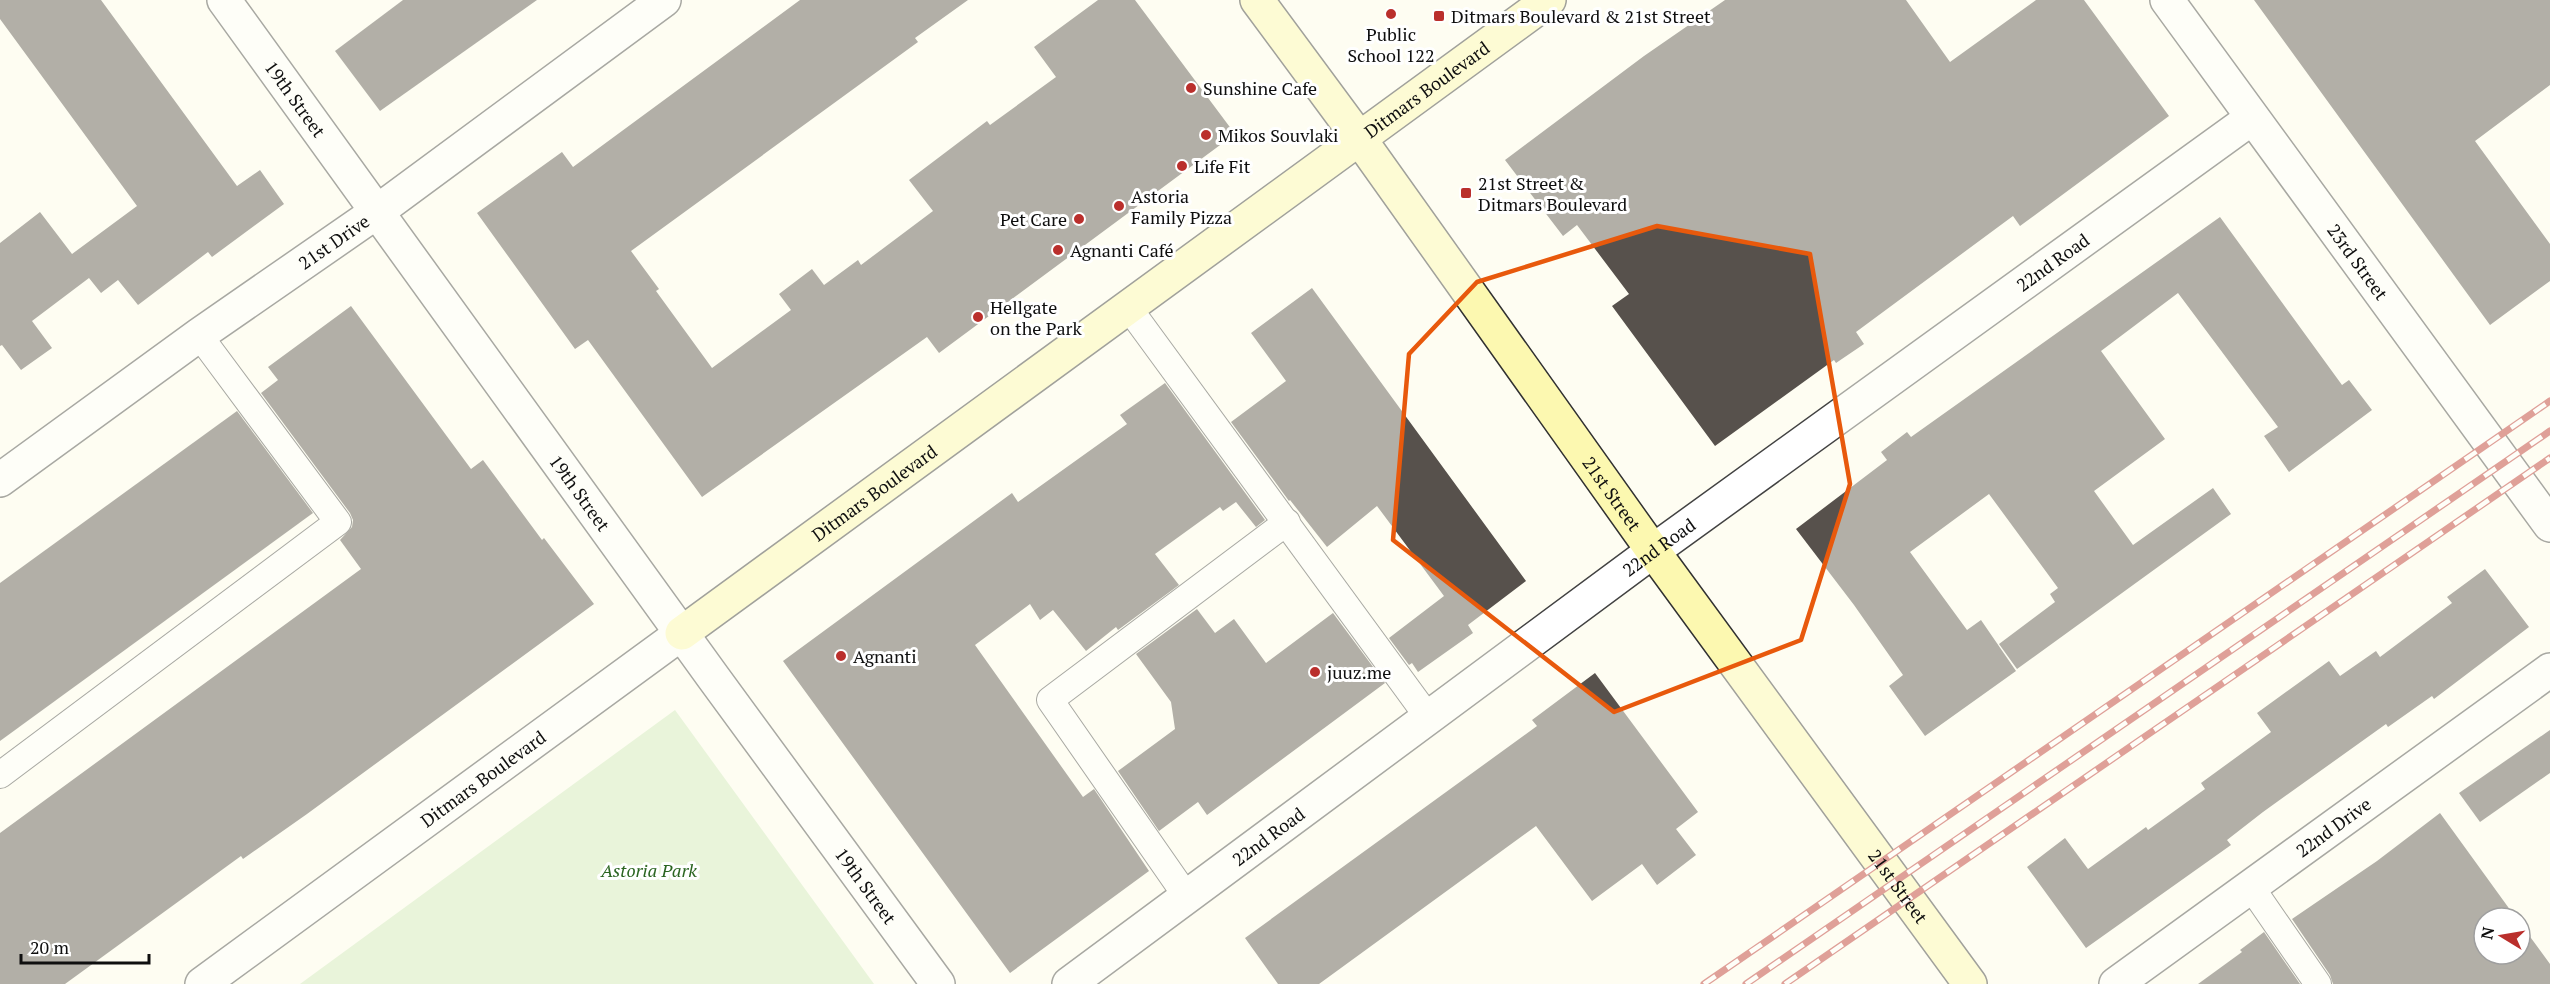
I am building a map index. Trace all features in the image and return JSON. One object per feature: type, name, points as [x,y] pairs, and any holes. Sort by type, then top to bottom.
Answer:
[{"type":"street","name":"19th Street","points":[[224,0],[938,984]]},
{"type":"street","name":"21st Drive","points":[[0,480],[199,335],[378,211],[664,0]]},
{"type":"street","name":"21st Street","points":[[1257,0],[1359,138],[1653,550],[1970,984]]},
{"type":"street","name":"Ditmars Boulevard","points":[[202,984],[1549,0]]},
{"type":"street","name":"23rd Street","points":[[2167,0],[2550,525]]},
{"type":"street","name":"22nd Road","points":[[1070,984],[1653,550],[2252,118]]},
{"type":"street","name":"22nd Drive","points":[[2116,984],[2550,670]]},
{"type":"lane","points":[[1128,307],[1428,717]]},
{"type":"lane","points":[[0,775],[338,522],[199,335]]},
{"type":"lane","points":[[1187,897],[1050,700],[1287,522]]},
{"type":"lane","points":[[2251,887],[2318,984]]},
{"type":"highlighted area","points":[[1657,226],[1810,254],[1850,484],[1801,640],[1614,712],[1393,540],[1409,354],[1477,282]]},
{"type":"green space","name":"Astoria Park","points":[[675,710],[874,984],[300,984]]},
{"type":"building","points":[[0,0],[101,0],[237,186],[260,170],[284,204],[212,257],[208,252],[138,305],[118,280],[101,293],[89,278],[32,321],[52,348],[21,370],[2,345],[0,346],[0,243],[40,212],[72,254],[137,206],[0,19]]},
{"type":"building","points":[[403,0],[537,0],[380,111],[335,51]]},
{"type":"building","points":[[800,0],[968,0],[915,38],[918,42],[631,251],[659,289],[656,291],[712,368],[791,310],[779,294],[812,269],[824,285],[858,260],[861,265],[933,211],[909,180],[987,121],[990,125],[1056,77],[1034,47],[1098,0],[1135,0],[1235,134],[939,353],[927,337],[702,497],[588,340],[575,349],[477,213],[562,152],[573,167]]},
{"type":"building","points":[[1725,0],[1906,0],[1950,62],[2036,0],[2084,0],[2169,116],[2020,226],[2013,216],[1856,332],[1864,344],[1836,363],[1834,360],[1715,446],[1612,306],[1629,294],[1577,225],[1563,236],[1505,160],[1644,56]]},
{"type":"building","points":[[2254,0],[2550,0],[2550,85],[2475,141],[2550,244],[2550,281],[2490,325]]},
{"type":"building","points":[[2220,217],[2342,385],[2349,380],[2372,410],[2289,472],[2264,436],[2278,427],[2178,293],[2101,351],[2165,439],[2094,491],[2133,545],[2213,488],[2231,514],[2017,669],[1999,644],[2055,602],[2050,594],[2058,588],[1989,494],[1910,552],[1967,630],[1981,620],[2016,671],[1925,736],[1889,686],[1903,675],[1854,605],[1796,529],[1887,460],[1881,452],[1907,432],[1911,437]]},
{"type":"building","points":[[1312,288],[1526,581],[1468,625],[1473,633],[1418,672],[1412,663],[1409,665],[1389,638],[1444,596],[1377,506],[1327,547],[1289,501],[1231,422],[1286,381],[1251,333]]},
{"type":"building","points":[[351,306],[471,469],[483,460],[542,540],[544,538],[594,604],[307,814],[243,859],[241,856],[65,984],[0,984],[0,833],[361,569],[340,540],[352,527],[353,520],[350,513],[261,393],[278,380],[268,367]]},
{"type":"building","points":[[1165,383],[1265,520],[1256,527],[1236,502],[1223,511],[1220,507],[1155,554],[1179,585],[1118,630],[1116,627],[1086,651],[1053,610],[1040,620],[1030,604],[975,645],[1083,797],[1094,789],[1149,871],[1010,973],[783,661],[1012,493],[1018,502],[1127,424],[1120,415]]},
{"type":"building","points":[[237,411],[313,513],[0,741],[0,583]]},
{"type":"building","points":[[2485,569],[2529,627],[2434,699],[2432,696],[2388,727],[2386,724],[2263,812],[2227,840],[2231,845],[2086,948],[2027,867],[2065,838],[2088,869],[2146,827],[2148,830],[2205,789],[2201,783],[2271,732],[2257,713],[2329,661],[2340,676],[2376,651],[2380,657],[2452,603],[2447,597]]},
{"type":"building","points":[[1197,609],[1215,633],[1234,619],[1266,663],[1333,613],[1385,683],[1207,815],[1198,802],[1159,831],[1118,771],[1175,729],[1171,702],[1136,654]]},
{"type":"building","points":[[1595,673],[1698,812],[1676,829],[1696,855],[1657,885],[1642,864],[1592,901],[1536,826],[1319,984],[1278,984],[1245,938],[1537,726],[1532,720]]},
{"type":"building","points":[[2550,730],[2550,773],[2480,822],[2459,793]]},
{"type":"building","points":[[2440,813],[2507,906],[2472,906],[2472,966],[2532,966],[2532,939],[2550,964],[2550,984],[2333,984],[2330,975],[2292,919],[2377,861]]},
{"type":"building","points":[[2264,932],[2300,984],[2198,984],[2242,952],[2240,950]]},
{"type":"railway","points":[[1704,984],[2550,401]]},
{"type":"railway","points":[[1746,984],[2550,431]]},
{"type":"railway","points":[[1785,984],[2550,458]]},
{"type":"place","name":"Public School 122","points":[[1391,14]]},
{"type":"place","name":"Ditmars Boulevard & 21st Street","points":[[1439,16]]},
{"type":"place","name":"Sunshine Cafe","points":[[1191,88]]},
{"type":"place","name":"Mikos Souvlaki","points":[[1206,135]]},
{"type":"place","name":"Life Fit","points":[[1182,166]]},
{"type":"place","name":"21st Street & Ditmars Boulevard","points":[[1466,193]]},
{"type":"place","name":"Astoria Family Pizza","points":[[1119,206]]},
{"type":"place","name":"Pet Care","points":[[1079,219]]},
{"type":"place","name":"Agnanti Café","points":[[1058,250]]},
{"type":"place","name":"Hellgate on the Park","points":[[978,317]]},
{"type":"place","name":"Agnanti","points":[[841,656]]},
{"type":"place","name":"juuz.me","points":[[1315,672]]}]
